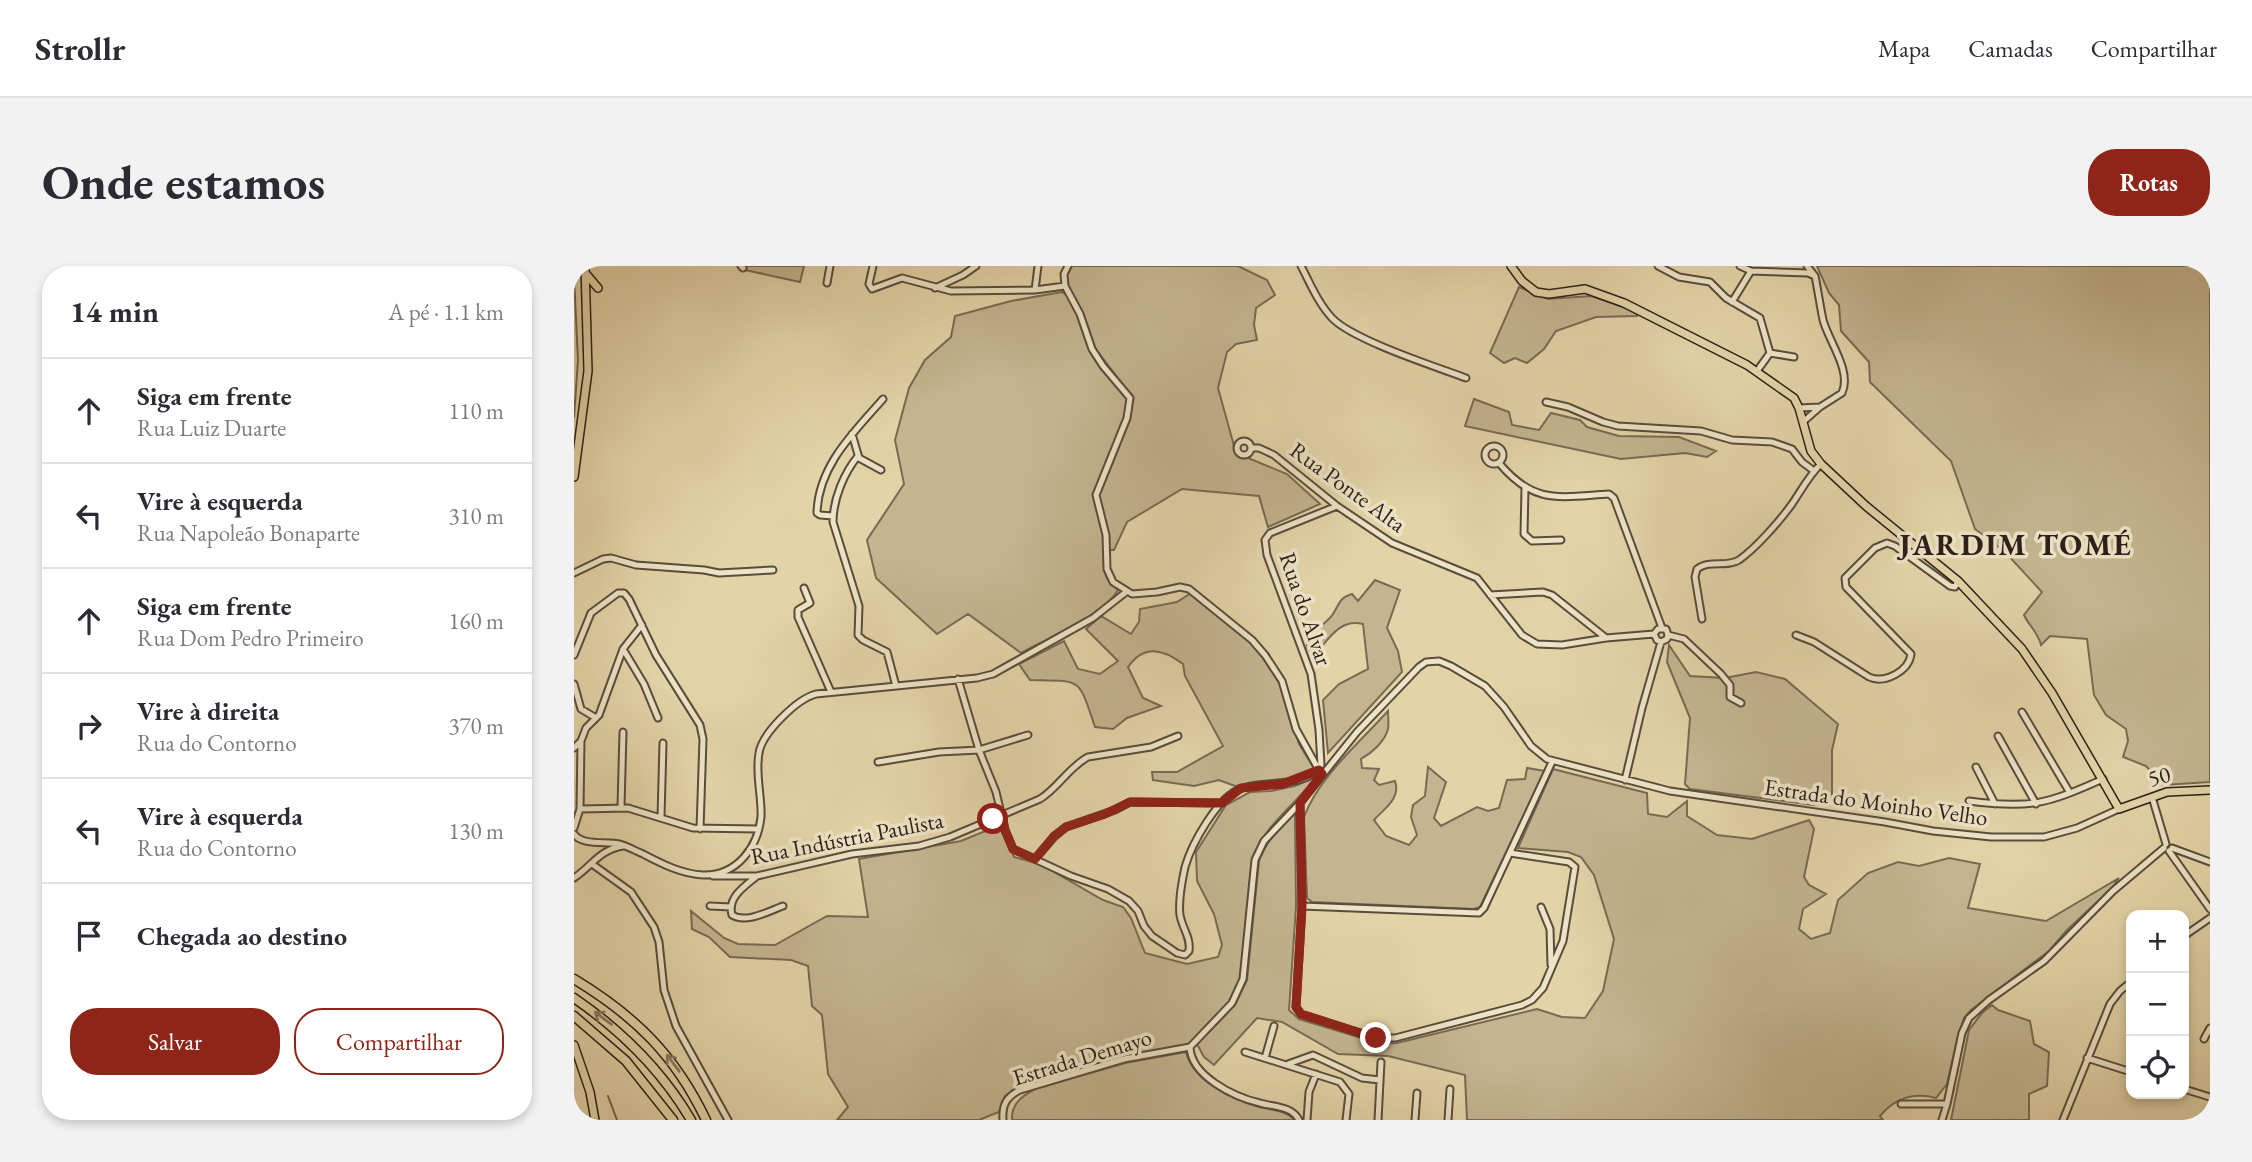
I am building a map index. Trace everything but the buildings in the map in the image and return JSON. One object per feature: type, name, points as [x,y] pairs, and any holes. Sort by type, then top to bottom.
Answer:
[{"type":"highway","points":[[574,979],[627,1015],[667,1054],[683,1076],[706,1120]]},
{"type":"highway","points":[[574,998],[630,1041],[675,1093],[691,1120]]},
{"type":"highway","points":[[574,1016],[626,1061],[672,1119]]},
{"type":"main road","points":[[1511,266],[1522,281],[1536,292],[1549,294],[1576,289],[1595,291],[1652,316],[1757,371],[1794,398],[1800,408],[1811,451],[1821,464],[1872,512],[1958,581],[2022,649],[2052,693],[2119,809]]},
{"type":"main road","points":[[586,270],[598,288]]},
{"type":"main road","points":[[574,477],[588,371],[586,270]]},
{"type":"main road","name":"50","points":[[2119,809],[2180,790],[2210,789]]},
{"type":"main road","points":[[574,1045],[590,1092],[595,1120]]},
{"type":"street","points":[[828,283],[830,266]]},
{"type":"street","points":[[873,266],[869,284],[872,289],[902,278],[935,288],[974,291],[1035,290],[1065,286]]},
{"type":"street","points":[[935,288],[963,275],[975,266]]},
{"type":"street","points":[[1035,290],[1038,266]]},
{"type":"street","points":[[1068,266],[1064,274],[1065,286],[1080,314],[1097,357],[1130,398],[1128,418],[1096,495],[1106,535],[1107,569],[1113,582],[1125,592],[1140,595],[1186,588],[1198,594],[1252,640],[1282,681],[1296,729],[1321,772]]},
{"type":"street","points":[[1301,266],[1325,310],[1339,324],[1383,345],[1466,378]]},
{"type":"street","points":[[1658,266],[1679,277],[1710,282],[1732,302],[1760,318],[1770,353]]},
{"type":"street","points":[[1740,266],[1751,271],[1815,276]]},
{"type":"street","points":[[1803,422],[1819,407],[1842,393],[1845,383],[1824,321],[1815,276],[1807,266]]},
{"type":"street","points":[[1732,302],[1751,271]]},
{"type":"street","points":[[1757,371],[1770,353]]},
{"type":"street","points":[[1770,353],[1794,357]]},
{"type":"street","points":[[833,516],[819,515],[817,506],[827,471],[852,434],[883,399]]},
{"type":"street","points":[[1546,402],[1618,426],[1701,430],[1732,440],[1772,442],[1793,449],[1814,471]]},
{"type":"street","points":[[1800,408],[1819,407]]},
{"type":"street","points":[[852,434],[858,456],[881,470]]},
{"type":"street","name":"Rua Ponte Alta","points":[[1251,448],[1259,448],[1274,455],[1337,506],[1392,543],[1472,575],[1522,635],[1537,644],[1562,645],[1606,638]]},
{"type":"street","points":[[858,456],[846,474],[833,516],[833,527],[859,606],[858,635],[887,652],[896,686]]},
{"type":"street","points":[[1499,463],[1525,488],[1550,497],[1609,494],[1614,498],[1662,628],[1668,635],[1689,642],[1728,683],[1730,697],[1741,703]]},
{"type":"street","points":[[1702,619],[1695,576],[1697,569],[1708,563],[1737,561],[1789,509],[1821,464]]},
{"type":"street","points":[[1525,488],[1524,534],[1532,541],[1561,541]]},
{"type":"street","name":"Rua do Alvar","points":[[1321,772],[1322,760],[1311,674],[1265,540],[1270,533],[1337,506]]},
{"type":"street","points":[[1796,635],[1814,642],[1869,677],[1886,679],[1910,660],[1911,654],[1846,587],[1844,582],[1850,571],[1875,548],[1887,543],[1950,586],[1955,587],[1958,581]]},
{"type":"street","points":[[574,573],[611,558],[636,565],[719,573],[773,570]]},
{"type":"street","points":[[804,588],[810,603],[798,610],[798,617],[831,692]]},
{"type":"street","points":[[706,876],[741,862],[752,848],[759,830],[761,814],[758,754],[763,740],[776,724],[804,699],[831,692],[993,674],[1093,618],[1125,592]]},
{"type":"street","points":[[1490,595],[1533,592],[1552,595],[1606,638],[1654,634],[1662,628]]},
{"type":"street","points":[[574,655],[588,617],[618,593],[624,593],[663,666],[700,725],[703,738],[701,829]]},
{"type":"street","points":[[574,828],[580,809],[581,741],[586,728],[605,704],[623,649],[642,625]]},
{"type":"street","points":[[1654,634],[1661,642]]},
{"type":"street","points":[[1625,780],[1653,664],[1661,642],[1667,639],[1668,635]]},
{"type":"street","points":[[623,649],[640,676],[658,718]]},
{"type":"street","points":[[1299,1120],[1293,1112],[1249,1099],[1205,1075],[1191,1058],[1190,1047],[1224,1013],[1239,990],[1246,965],[1255,860],[1264,841],[1300,803],[1321,772],[1404,681],[1419,667],[1432,661],[1451,666],[1485,686],[1504,707],[1531,746],[1552,762],[1484,908],[1479,913],[1302,906]]},
{"type":"street","points":[[958,679],[1013,849],[1071,876],[1108,889],[1129,901],[1152,936],[1182,955],[1190,949],[1180,910],[1186,865],[1200,834],[1222,803],[1241,788],[1283,784],[1321,772]]},
{"type":"street","points":[[574,684],[581,709],[596,718]]},
{"type":"street","points":[[2022,712],[2070,793]]},
{"type":"street","points":[[621,807],[623,732]]},
{"type":"street","points":[[878,762],[939,752],[979,750],[1028,735]]},
{"type":"street","name":"Rua Indústria Paulista","points":[[574,834],[580,840],[624,846],[676,870],[706,876],[757,876],[852,854],[935,842],[1050,793],[1088,757],[1151,747],[1178,736]]},
{"type":"street","points":[[1998,736],[2036,804]]},
{"type":"street","points":[[574,748],[581,741]]},
{"type":"street","points":[[661,817],[663,743]]},
{"type":"street","name":"Estrada do Moinho Velho","points":[[1552,762],[1670,791],[1991,838],[2044,837],[2077,828],[2119,809]]},
{"type":"street","points":[[1976,767],[1995,804]]},
{"type":"street","points":[[1969,801],[2036,804],[2103,779]]},
{"type":"street","points":[[2152,797],[2168,848],[2210,909]]},
{"type":"street","points":[[1035,859],[1054,836],[1066,827],[1130,802],[1222,803]]},
{"type":"street","points":[[1300,803],[1302,906],[1295,1001],[1298,1012],[1376,1038],[1395,1038],[1522,1005],[1538,995],[1563,941],[1575,867],[1569,862],[1510,853]]},
{"type":"street","points":[[580,809],[621,807],[701,829],[759,830]]},
{"type":"street","points":[[574,878],[606,850],[624,846]]},
{"type":"street","points":[[2168,848],[2210,862]]},
{"type":"street","points":[[1941,1120],[1962,1033],[1969,1018],[1989,1000],[2044,961],[2130,876],[2168,848]]},
{"type":"street","points":[[592,864],[631,892],[654,927],[659,942],[664,990],[676,1026],[727,1120]]},
{"type":"street","points":[[757,876],[740,890],[730,907],[732,915],[738,918],[756,916],[783,906]]},
{"type":"street","points":[[710,906],[730,907]]},
{"type":"street","points":[[1541,907],[1549,923],[1551,935],[1551,968]]},
{"type":"street","points":[[2189,932],[2210,918]]},
{"type":"street","points":[[1551,935],[1563,941]]},
{"type":"street","points":[[2063,1120],[2114,998],[2126,987]]},
{"type":"street","points":[[1265,1058],[1274,1026]]},
{"type":"street","points":[[2204,1039],[2210,1028]]},
{"type":"street","name":"Estrada Demayo","points":[[1003,1120],[1005,1102],[1020,1090],[1124,1059],[1190,1047]]},
{"type":"street","points":[[1245,1052],[1340,1082],[1349,1094],[1346,1120]]},
{"type":"street","points":[[1287,1065],[1313,1055],[1362,1077],[1380,1080]]},
{"type":"street","points":[[2087,1058],[2126,1070]]},
{"type":"street","points":[[1378,1120],[1381,1062]]},
{"type":"street","points":[[1307,1120],[1309,1092],[1316,1074]]},
{"type":"street","points":[[1448,1120],[1450,1089]]},
{"type":"street","points":[[2189,1091],[2210,1097]]},
{"type":"street","points":[[1415,1120],[1417,1093]]},
{"type":"street","points":[[1900,1104],[1947,1104]]},
{"type":"shaded area","points":[[747,266],[804,266],[800,282],[745,270]]},
{"type":"shaded area","points":[[1072,266],[1238,266],[1267,280],[1275,295],[1256,308],[1254,325],[1257,340],[1236,344],[1227,352],[1218,388],[1236,453],[1287,474],[1320,504],[1268,527],[1259,496],[1182,489],[1127,522],[1114,550],[1109,550],[1109,535],[1099,496],[1130,419],[1133,398],[1095,348],[1083,313],[1067,284],[1067,275]]},
{"type":"shaded area","points":[[1817,266],[2210,266],[2210,782],[2163,785],[2146,766],[2123,757],[2128,741],[2126,729],[2106,715],[2094,695],[2087,639],[2050,636],[2041,645],[2024,615],[2042,592],[2005,552],[1975,529],[1951,461],[1870,382],[1869,362],[1841,331],[1839,305],[1829,293]]},
{"type":"shaded area","points":[[1519,287],[1548,299],[1591,296],[1638,312],[1637,316],[1596,317],[1556,331],[1544,349],[1527,363],[1515,358],[1504,363],[1490,353]]},
{"type":"shaded area","points":[[1062,292],[1071,300],[1092,347],[1128,399],[1125,417],[1094,495],[1104,536],[1104,569],[1107,578],[1118,590],[1100,610],[1021,653],[968,614],[937,634],[876,578],[867,540],[904,484],[895,440],[909,388],[925,360],[951,337],[955,316],[1011,301]]},
{"type":"shaded area","points":[[1474,399],[1509,412],[1512,425],[1539,430],[1551,413],[1580,420],[1587,427],[1619,436],[1679,437],[1716,451],[1707,457],[1685,453],[1621,459],[1465,426]]},
{"type":"shaded area","points":[[1375,580],[1400,590],[1387,628],[1398,651],[1402,672],[1328,753],[1323,700],[1339,684],[1368,669],[1363,624],[1341,627],[1315,654],[1307,648],[1307,637],[1331,617],[1342,599],[1352,594],[1358,601]]},
{"type":"shaded area","points":[[1191,593],[1250,642],[1269,665],[1282,688],[1299,744],[1314,768],[1283,780],[1235,786],[1219,780],[1194,786],[1153,780],[1152,772],[1177,772],[1223,746],[1185,676],[1183,664],[1154,651],[1134,660],[1128,667],[1143,698],[1161,706],[1127,718],[1113,729],[1095,727],[1081,690],[1076,685],[1060,681],[1030,680],[1019,664],[1064,641],[1078,669],[1100,674],[1118,661],[1086,629],[1101,616],[1131,634],[1139,622],[1140,609],[1177,602]]},
{"type":"shaded area","points":[[1669,645],[1690,676],[1725,678],[1756,672],[1785,679],[1838,724],[1832,750],[1832,801],[1814,805],[1690,789],[1685,784],[1690,718],[1667,662]]},
{"type":"shaded area","points":[[1388,711],[1388,727],[1384,738],[1361,759],[1362,768],[1379,769],[1374,780],[1379,785],[1395,781],[1394,798],[1374,820],[1386,836],[1409,845],[1417,835],[1411,817],[1413,805],[1425,796],[1428,767],[1446,782],[1434,818],[1441,826],[1477,807],[1488,811],[1499,808],[1507,780],[1525,779],[1527,768],[1545,771],[1480,907],[1474,909],[1312,902],[1307,898],[1304,817],[1310,803],[1329,774]]},
{"type":"shaded area","points":[[1553,769],[1647,793],[1648,814],[1667,817],[1687,801],[1687,816],[1717,835],[1752,839],[1809,820],[1814,829],[1804,877],[1809,885],[1826,894],[1803,909],[1799,929],[1811,939],[1830,933],[1838,900],[1868,873],[1898,862],[1919,866],[1949,858],[1980,864],[1968,908],[2046,921],[2119,878],[2049,951],[1964,1018],[1947,1084],[1936,1098],[1905,1098],[1880,1116],[1883,1120],[1467,1120],[1465,1075],[1388,1056],[1338,1054],[1282,1022],[1257,1018],[1214,1065],[1204,1057],[1197,1044],[1235,1005],[1247,980],[1259,861],[1270,841],[1295,813],[1296,907],[1289,1010],[1299,1019],[1381,1044],[1397,1043],[1537,1009],[1562,1017],[1585,1018],[1603,991],[1614,939],[1594,875],[1581,857],[1568,852],[1518,848]]},
{"type":"shaded area","points":[[1316,778],[1272,826],[1257,848],[1252,860],[1240,978],[1229,1002],[1189,1044],[1124,1056],[1019,1087],[1005,1096],[999,1112],[979,1120],[837,1120],[848,1107],[828,1074],[822,1015],[812,1006],[808,966],[791,960],[730,957],[709,937],[692,929],[691,911],[724,938],[738,944],[775,945],[827,916],[868,917],[859,859],[961,841],[1000,825],[1014,857],[1042,865],[1103,900],[1123,907],[1131,918],[1145,953],[1187,964],[1218,957],[1222,945],[1214,914],[1197,881],[1196,852],[1226,805],[1250,792],[1295,786]]},
{"type":"shaded area","points":[[1992,1005],[1998,1010],[2030,1021],[2034,1044],[2049,1052],[2047,1086],[2029,1094],[2029,1120],[1951,1120],[1969,1030]]},
{"type":"shaded area","points":[[1186,1052],[1197,1072],[1215,1088],[1249,1104],[1283,1112],[1295,1120],[1012,1120],[1013,1109],[1018,1101],[1035,1089],[1125,1063]]},
{"type":"waterway","points":[[574,277],[578,360],[574,417]]},
{"type":"waterway","points":[[608,1096],[617,1120]]},
{"type":"district","name":"JARDIM TOMÉ","points":[[2016,545]]},
{"type":"route","points":[[993,819],[1002,815],[1013,849],[1035,859],[1054,836],[1066,827],[1130,802],[1222,803],[1241,788],[1283,784],[1319,770],[1322,774],[1300,803],[1302,906],[1296,1007],[1301,1014],[1376,1038]]}]
